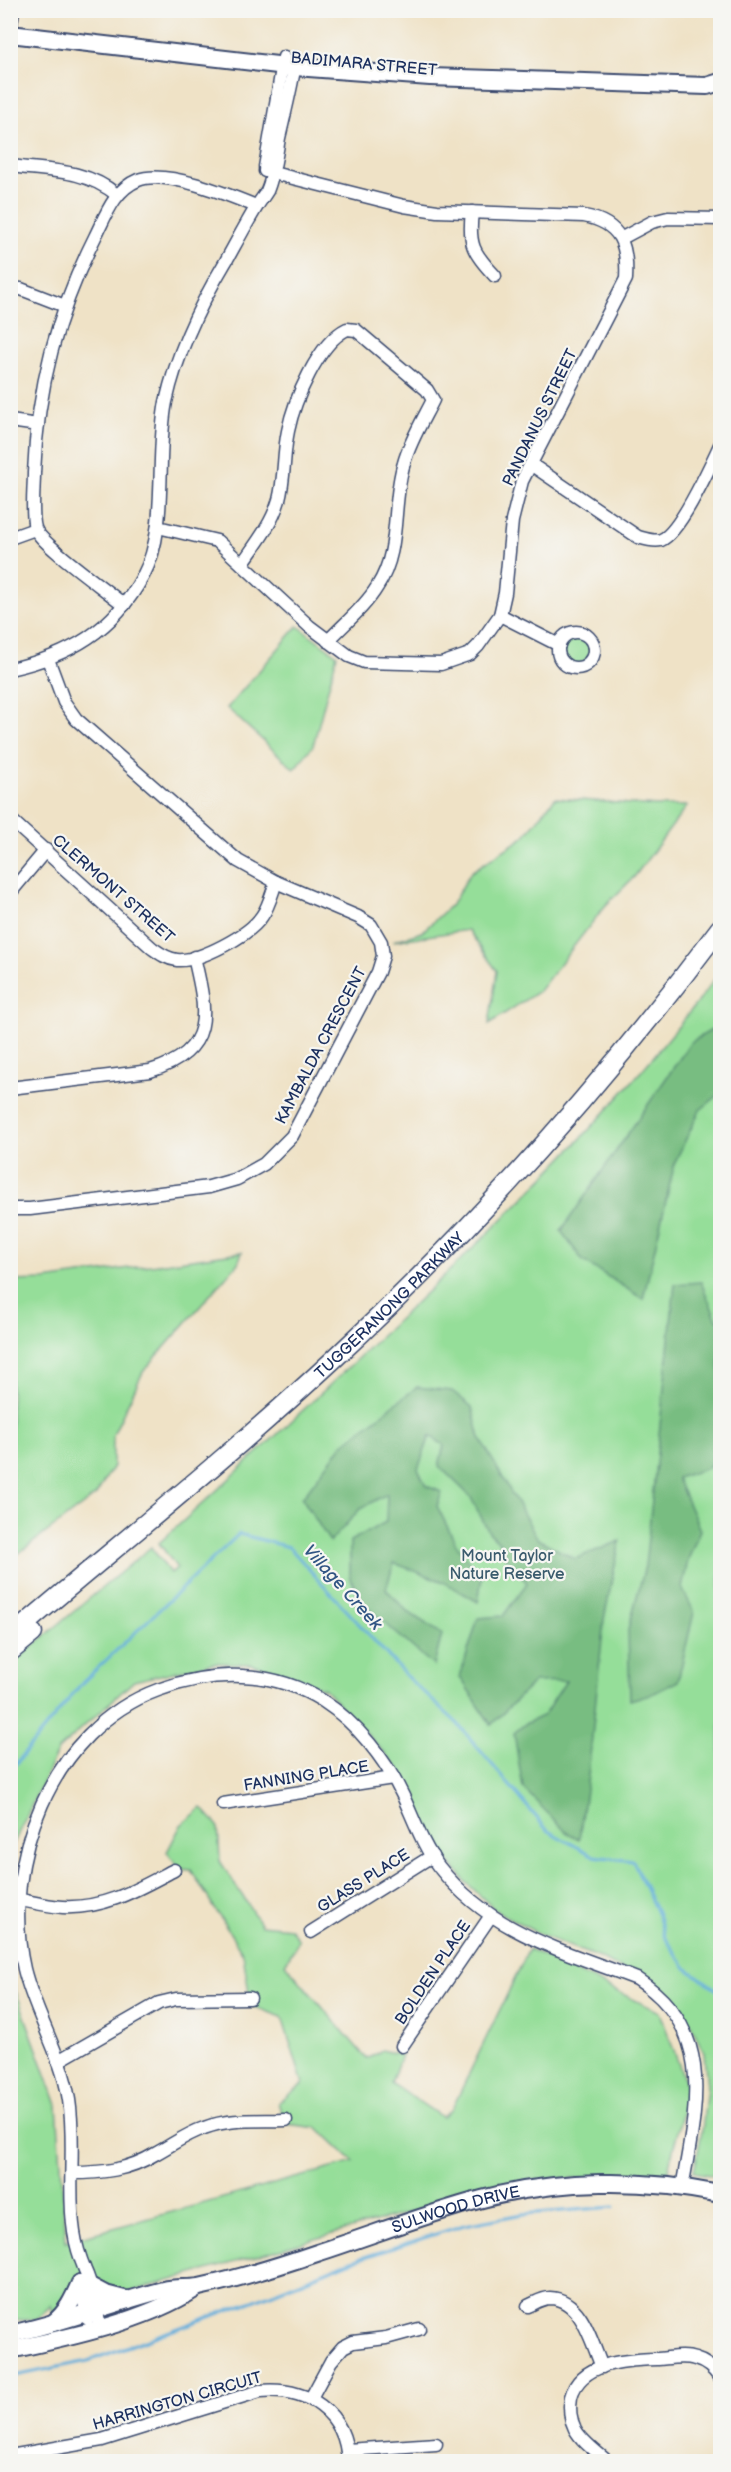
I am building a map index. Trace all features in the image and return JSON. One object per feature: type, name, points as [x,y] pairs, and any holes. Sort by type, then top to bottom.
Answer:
[{"type":"highway","name":"TUGGERANONG PARKWAY","points":[[10,1637],[274,1414],[391,1304],[516,1176],[574,1110],[638,1034],[720,928]]},
{"type":"highway","name":"TUGGERANONG PARKWAY","points":[[10,1652],[249,1451],[361,1351],[468,1244],[579,1122],[669,1015],[720,948]]},
{"type":"main road","name":"BADIMARA STREET","points":[[11,26],[289,62]]},
{"type":"main road","name":"BADIMARA STREET","points":[[10,33],[289,62],[709,78],[720,82]]},
{"type":"main road","name":"SULWOOD DRIVE","points":[[10,2350],[93,2321],[130,2300],[166,2289],[198,2287],[316,2254],[445,2210],[504,2194],[571,2185],[615,2183],[682,2188],[720,2194]]},
{"type":"main road","points":[[50,2326],[64,2314],[85,2284],[116,2298],[130,2300]]},
{"type":"main road","name":"SULWOOD DRIVE","points":[[10,2334],[162,2307],[198,2287]]},
{"type":"street","points":[[10,33],[13,10]]},
{"type":"street","points":[[10,669],[48,658],[84,641],[124,605],[144,575],[153,553],[158,527],[160,447],[172,378],[181,350],[198,312],[256,206],[267,192],[268,171],[289,62]]},
{"type":"street","points":[[10,166],[82,175],[106,185],[117,195]]},
{"type":"street","points":[[268,171],[404,206],[437,211],[584,216],[604,223],[622,238],[652,222],[668,218],[720,219]]},
{"type":"street","points":[[124,605],[47,543],[35,529],[34,488],[38,425],[42,385],[52,345],[76,275],[117,195],[137,181],[163,179],[214,190],[256,206]]},
{"type":"street","points":[[472,212],[469,234],[471,243],[481,261],[495,276]]},
{"type":"street","name":"PANDANUS STREET","points":[[158,527],[217,541],[328,641],[349,656],[364,662],[441,664],[470,654],[500,615],[505,593],[512,521],[522,481],[626,279],[626,250],[622,238]]},
{"type":"street","points":[[10,288],[21,289],[65,306]]},
{"type":"street","points":[[242,564],[262,536],[279,500],[288,430],[314,365],[336,336],[347,329],[356,330],[427,390],[433,400],[404,462],[396,509],[395,543],[387,566],[377,588],[328,641]]},
{"type":"street","points":[[10,421],[38,425]]},
{"type":"street","points":[[532,465],[638,537],[655,541],[662,539],[675,528],[720,445]]},
{"type":"street","points":[[10,538],[35,529]]},
{"type":"street","points":[[500,615],[559,645]]},
{"type":"street","name":"KAMBALDA CRESCENT","points":[[10,1209],[30,1209],[219,1184],[237,1179],[264,1164],[292,1136],[378,972],[383,956],[381,942],[371,925],[358,916],[276,882],[225,851],[76,719],[64,702],[48,658]]},
{"type":"street","name":"CLERMONT STREET","points":[[10,819],[152,948],[169,958],[184,960],[194,957],[229,942],[253,926],[265,911],[276,882]]},
{"type":"street","points":[[10,893],[46,850]]},
{"type":"street","points":[[10,1088],[150,1071],[182,1058],[194,1046],[203,1022],[203,996],[194,957]]},
{"type":"street","points":[[93,2321],[74,2232],[72,2125],[69,2098],[58,2061],[24,1970],[17,1928],[16,1899],[23,1855],[31,1826],[51,1783],[73,1752],[103,1723],[127,1706],[152,1692],[179,1683],[206,1677],[249,1676],[271,1679],[295,1687],[319,1699],[350,1723],[377,1755],[393,1778],[432,1856],[459,1890],[490,1917],[522,1934],[637,1979],[668,2004],[685,2031],[696,2074],[696,2108],[682,2188]]},
{"type":"street","name":"FANNING PLACE","points":[[223,1804],[393,1778]]},
{"type":"street","name":"GLASS PLACE","points":[[311,1932],[432,1856]]},
{"type":"street","points":[[16,1899],[62,1907],[103,1904],[122,1897],[174,1870]]},
{"type":"street","name":"BOLDEN PLACE","points":[[402,2046],[490,1917]]},
{"type":"street","points":[[58,2061],[159,2003],[176,1999],[250,1998]]},
{"type":"street","points":[[72,2173],[112,2171],[133,2165],[184,2136],[216,2124],[286,2120]]},
{"type":"street","points":[[528,2306],[549,2298],[571,2307],[583,2323],[602,2367]]},
{"type":"street","points":[[311,2398],[331,2361],[343,2347],[353,2342],[386,2338],[419,2329]]},
{"type":"street","points":[[608,2462],[576,2432],[570,2415],[573,2392],[578,2383],[602,2367],[623,2361],[687,2357],[704,2362],[720,2378]]},
{"type":"street","name":"HARRINGTON CIRCUIT","points":[[10,2456],[61,2449],[122,2435],[260,2391],[287,2390],[311,2398],[334,2419],[347,2456]]},
{"type":"street","points":[[347,2456],[435,2444]]},
{"type":"green space","points":[[298,626],[337,655],[313,746],[294,769],[227,708]]},
{"type":"green space","points":[[576,636],[586,640],[590,650],[586,660],[576,664],[566,660],[562,650],[566,640]]},
{"type":"green space","points":[[555,798],[656,806],[687,806],[635,876],[605,906],[539,991],[489,1024],[497,971],[468,930],[393,941],[422,932],[452,904],[471,872],[524,837]]},
{"type":"green space","name":"Mount Taylor Nature Reserve","points":[[720,972],[720,2177],[694,2172],[707,2087],[704,2053],[690,2023],[669,1999],[637,1976],[597,1957],[543,1936],[495,1910],[465,1881],[441,1852],[398,1768],[325,1689],[252,1664],[214,1663],[134,1681],[58,1750],[11,1849],[11,1664],[151,1547],[170,1573],[177,1568],[159,1543],[343,1372],[529,1192],[648,1064]]},
{"type":"green space","points":[[720,1025],[720,1094],[700,1110],[675,1162],[643,1299],[583,1261],[561,1231],[691,1042]]},
{"type":"green space","points":[[242,1252],[238,1263],[143,1372],[113,1435],[113,1466],[96,1495],[11,1559],[11,1281],[45,1280]]},
{"type":"green space","points":[[701,1282],[716,1318],[720,1321],[720,1450],[708,1468],[677,1478],[700,1530],[688,1560],[682,1588],[694,1612],[678,1681],[654,1693],[630,1700],[628,1630],[645,1566],[675,1284]]},
{"type":"green space","points":[[417,1387],[452,1391],[472,1407],[480,1438],[538,1539],[575,1559],[620,1541],[604,1619],[588,1776],[579,1839],[566,1832],[523,1788],[514,1733],[525,1724],[544,1715],[566,1681],[534,1682],[491,1725],[460,1677],[478,1618],[503,1616],[527,1583],[506,1559],[501,1544],[489,1532],[470,1496],[439,1466],[444,1445],[430,1436],[418,1469],[426,1486],[442,1492],[437,1506],[456,1544],[482,1577],[478,1602],[444,1582],[394,1563],[386,1589],[408,1612],[442,1634],[434,1666],[362,1603],[350,1577],[350,1541],[386,1522],[387,1494],[361,1508],[330,1542],[302,1498],[342,1445]]},
{"type":"green space","points":[[202,1808],[218,1826],[220,1861],[261,1925],[290,1928],[299,1940],[285,1964],[367,2059],[382,2050],[401,2055],[391,2083],[442,2117],[452,2109],[529,1949],[660,2012],[688,2090],[667,2174],[519,2181],[53,2314],[51,2305],[38,2319],[11,2321],[10,1975],[57,2105],[66,2241],[354,2162],[318,2128],[286,2124],[278,2103],[303,2084],[282,2017],[251,2006],[243,1954],[191,1870],[179,1869],[167,1852],[181,1825]]},
{"type":"waterway","name":"Village Creek","points":[[10,1771],[82,1683],[239,1534],[289,1547],[409,1679],[457,1723],[548,1831],[594,1856],[633,1861],[659,1917],[664,1936],[686,1968],[720,1992]]},
{"type":"waterway","points":[[10,2377],[88,2361],[253,2301],[349,2262],[464,2225],[523,2214],[614,2207]]}]
